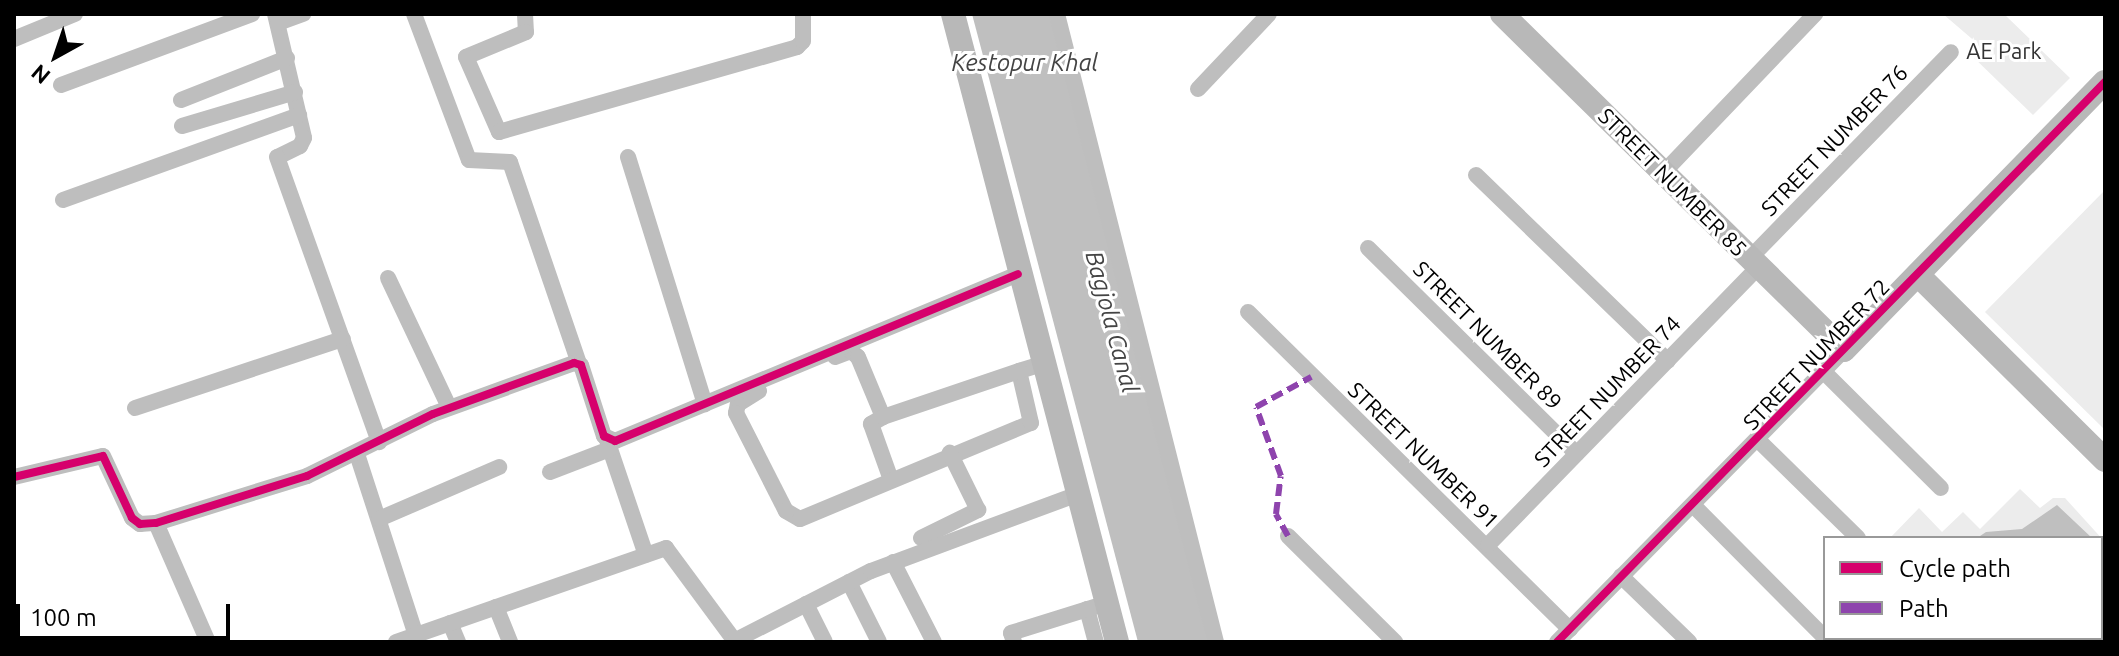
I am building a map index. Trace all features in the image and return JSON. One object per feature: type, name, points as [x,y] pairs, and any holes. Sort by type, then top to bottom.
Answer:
[{"type":"street","points":[[14,39],[75,14]]},
{"type":"street","points":[[61,85],[252,14]]},
{"type":"street","points":[[303,14],[276,19],[295,92],[303,144],[277,157],[379,442]]},
{"type":"street","points":[[414,14],[469,160],[510,162],[646,555]]},
{"type":"street","points":[[525,14],[526,32],[466,57],[499,132],[797,47],[803,41],[803,14]]},
{"type":"street","points":[[953,14],[1018,274],[1031,368],[1031,423]]},
{"type":"street","points":[[1057,14],[1216,642]]},
{"type":"street","points":[[1198,89],[1269,14]]},
{"type":"street","name":"STREET NUMBER 85","points":[[1502,14],[1844,350]]},
{"type":"street","points":[[1664,172],[1815,14]]},
{"type":"street","name":"STREET NUMBER 76","points":[[1754,263],[1951,52]]},
{"type":"street","points":[[181,100],[287,58]]},
{"type":"street","name":"STREET NUMBER 72","points":[[1557,642],[1918,275],[2102,80]]},
{"type":"street","points":[[182,126],[295,92]]},
{"type":"street","points":[[63,200],[299,115]]},
{"type":"street","points":[[628,157],[705,404]]},
{"type":"street","points":[[1476,175],[1668,361]]},
{"type":"street","name":"STREET NUMBER 89","points":[[1368,248],[1577,454]]},
{"type":"street","name":"STREET NUMBER 74","points":[[1488,545],[1668,361],[1754,263]]},
{"type":"street","points":[[550,472],[615,441],[1018,274]]},
{"type":"street","points":[[1918,275],[2105,460]]},
{"type":"street","points":[[388,278],[449,407]]},
{"type":"street","name":"STREET NUMBER 91","points":[[1248,312],[1570,629]]},
{"type":"street","points":[[135,408],[343,339]]},
{"type":"street","points":[[883,417],[858,357],[851,351],[759,392],[736,408],[786,511],[795,519],[950,453],[1057,415]]},
{"type":"street","points":[[14,477],[103,456],[132,518],[140,524],[156,523],[259,494],[357,454],[449,407],[579,363]]},
{"type":"street","points":[[1031,368],[1057,415],[1078,494],[1097,606],[1096,642]]},
{"type":"street","points":[[891,480],[871,424],[883,417],[1031,368]]},
{"type":"street","points":[[1823,371],[1941,488]]},
{"type":"street","points":[[1757,439],[1856,536]]},
{"type":"street","points":[[921,538],[978,510],[950,453]]},
{"type":"street","points":[[357,454],[416,636]]},
{"type":"street","points":[[379,519],[499,467]]},
{"type":"street","points":[[396,642],[668,550],[733,641],[893,562],[1078,494]]},
{"type":"street","points":[[1693,505],[1823,636]]},
{"type":"street","points":[[156,523],[208,642]]},
{"type":"street","points":[[1288,536],[1395,642]]},
{"type":"street","points":[[893,562],[934,642]]},
{"type":"street","points":[[1621,576],[1689,642]]},
{"type":"street","points":[[849,582],[879,642]]},
{"type":"street","points":[[806,604],[825,642]]},
{"type":"street","points":[[1014,642],[1011,633],[1097,606]]},
{"type":"street","points":[[1097,606],[1117,642]]},
{"type":"street","points":[[496,607],[510,642]]},
{"type":"street","points":[[450,623],[458,642]]},
{"type":"green space","name":"AE Park","points":[[1943,14],[2004,14],[2070,78],[2033,115],[1969,53],[1978,44]]},
{"type":"green space","points":[[2105,190],[2105,430],[1985,312]]},
{"type":"green space","points":[[2020,489],[2040,508],[2053,498],[2065,498],[2100,536],[1892,536],[1919,508],[1942,532],[1963,512],[1980,529]]},
{"type":"green space","points":[[1856,640],[1966,640],[1854,642]]},
{"type":"water","name":"Kestopur Khal","points":[[972,14],[1052,14],[1215,642],[1138,642]]},
{"type":"water","points":[[2057,505],[2090,536],[1980,536],[1986,532],[2022,529]]},
{"type":"water","points":[[1920,640],[2041,642],[1922,642]]},
{"type":"marked path","points":[[1288,536],[1276,514],[1281,476],[1256,407],[1311,377]]},
{"type":"cycle path","points":[[1557,642],[2105,82]]},
{"type":"cycle path","points":[[14,477],[103,456],[132,518],[140,524],[156,523],[307,476],[433,414],[574,363],[581,365],[604,436],[615,441],[1018,274]]},
{"type":"water label","name":"Bagjola Canal","points":[[1112,322]]}]
